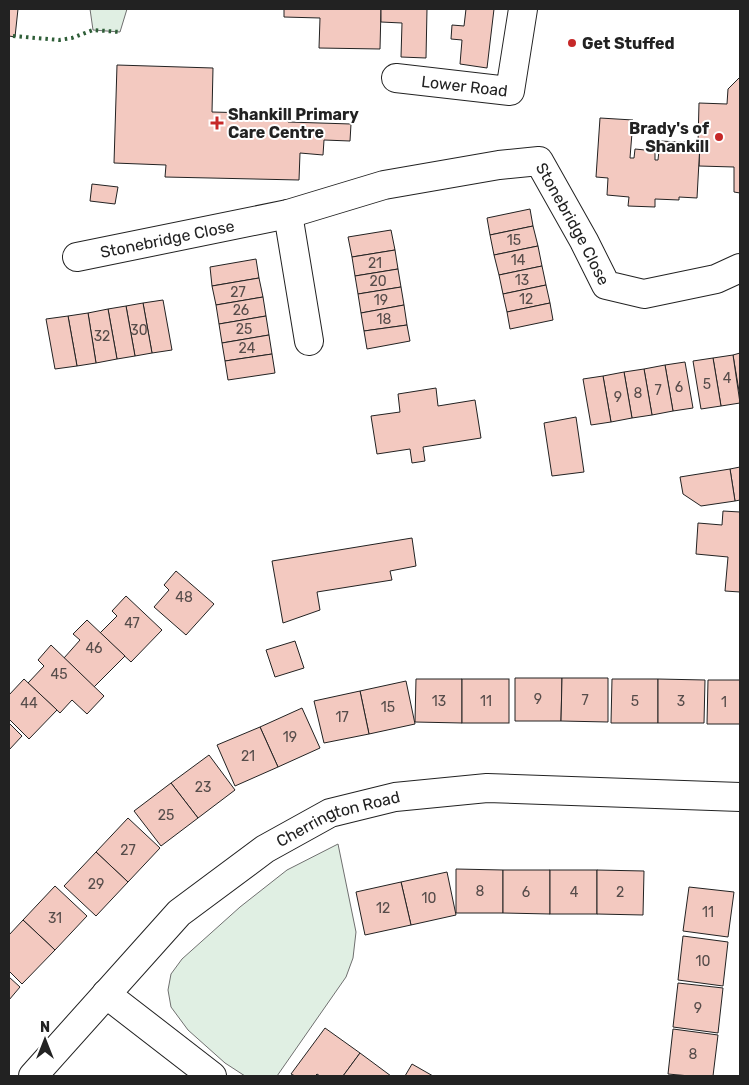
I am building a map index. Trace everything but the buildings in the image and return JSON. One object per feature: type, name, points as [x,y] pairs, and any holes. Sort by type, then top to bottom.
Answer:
[{"type":"street","name":"Lower Road","points":[[396,78],[510,91],[523,9]]},
{"type":"street","name":"Stonebridge Close","points":[[77,257],[288,214],[384,185],[499,164],[539,161],[584,241],[606,285],[644,294],[716,279],[740,268]]},
{"type":"street","points":[[288,214],[309,341]]},
{"type":"street","name":"Cherrington Road","points":[[33,1076],[179,913],[266,849],[330,813],[395,797],[487,788],[740,797]]},
{"type":"street","points":[[106,994],[212,1076]]},
{"type":"green space","points":[[90,9],[127,9],[120,32],[93,30]]},
{"type":"green space","points":[[338,844],[356,932],[353,958],[346,977],[277,1076],[245,1076],[225,1063],[188,1030],[171,1007],[168,990],[171,974],[182,959],[240,907],[287,870]]},
{"type":"hedge","points":[[13,36],[59,40],[72,38],[93,30],[120,32]]},
{"type":"place","name":"Get Stuffed","points":[[572,43]]},
{"type":"place","name":"Shankill Primary Care Centre","points":[[217,123]]},
{"type":"place","name":"Brady's of Shankill","points":[[719,137]]}]
